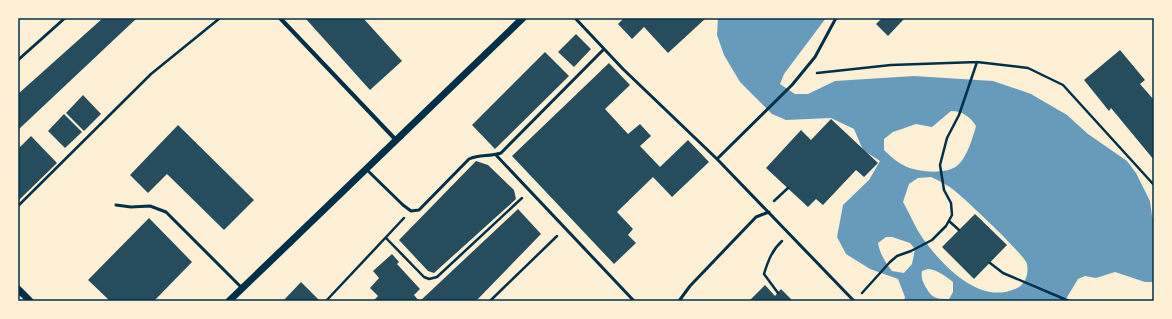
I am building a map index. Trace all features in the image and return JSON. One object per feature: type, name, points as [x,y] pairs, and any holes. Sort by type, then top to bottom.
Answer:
[{"type":"street","points":[[280,18],[396,140]]},
{"type":"street","points":[[229,301],[523,18]]},
{"type":"street","points":[[18,288],[30,301]]},
{"type":"lane","points":[[18,60],[66,18]]},
{"type":"lane","points":[[575,18],[623,69],[717,159],[854,301]]},
{"type":"lane","points":[[717,159],[792,85],[815,57],[836,18]]},
{"type":"lane","points":[[366,169],[403,205],[411,211],[419,210],[468,159],[501,153],[604,49]]},
{"type":"lane","points":[[496,155],[634,301]]},
{"type":"lane","points":[[116,205],[131,207],[150,206],[166,212],[242,288]]},
{"type":"lane","points":[[679,301],[690,286],[756,217],[768,211]]},
{"type":"path","points":[[18,206],[151,74],[220,18]]},
{"type":"path","points":[[859,296],[896,256],[911,251],[932,240],[946,226],[952,216],[951,203],[944,190],[940,165],[947,138],[959,115],[977,62]]},
{"type":"path","points":[[800,75],[891,65],[977,62],[1028,68],[1063,85],[1154,185]]},
{"type":"path","points":[[768,211],[788,188]]},
{"type":"path","points":[[386,238],[424,276],[429,279],[438,277],[530,191]]},
{"type":"path","points":[[326,301],[411,211]]},
{"type":"path","points":[[949,221],[959,230]]},
{"type":"path","points":[[490,301],[565,228]]},
{"type":"path","points":[[778,293],[764,274],[767,263],[774,249],[789,233]]},
{"type":"path","points":[[990,263],[1003,273],[1069,301]]},
{"type":"water","points":[[718,18],[826,18],[784,74],[780,84],[795,94],[808,94],[835,81],[914,76],[993,81],[1031,94],[1067,115],[1088,134],[1127,161],[1136,173],[1150,201],[1152,216],[1154,219],[1154,282],[1145,282],[1115,272],[1096,278],[1085,276],[1078,279],[1065,301],[904,301],[905,297],[898,279],[870,269],[846,254],[837,237],[843,205],[869,180],[880,161],[863,150],[854,129],[831,118],[786,120],[772,114],[740,82],[724,55],[717,35]],"holes":[[[951,111],[966,115],[976,126],[964,157],[958,165],[953,168],[933,172],[912,169],[898,162],[884,150],[884,139],[893,132],[916,124],[932,127]],[[931,177],[955,191],[1017,250],[1027,264],[1027,276],[1021,285],[1015,289],[1002,292],[990,292],[965,282],[944,264],[923,239],[903,202],[909,184],[918,178]],[[886,237],[892,237],[910,243],[915,249],[912,264],[904,273],[892,271],[883,258],[878,243]],[[928,269],[935,271],[953,282],[953,292],[949,299],[940,299],[934,297],[930,293],[922,280],[922,271]]]},
{"type":"building","points":[[103,18],[137,18],[18,130],[18,94]]},
{"type":"building","points":[[305,18],[363,18],[402,61],[370,90]]},
{"type":"building","points":[[624,18],[706,18],[668,53],[644,27],[632,39],[618,24]]},
{"type":"building","points":[[882,18],[904,19],[888,36],[876,24]]},
{"type":"building","points":[[576,34],[591,49],[574,67],[558,52]]},
{"type":"building","points":[[1120,50],[1145,80],[1140,84],[1154,100],[1154,160],[1111,108],[1109,111],[1084,80]]},
{"type":"building","points":[[545,52],[569,76],[495,149],[472,125]]},
{"type":"building","points":[[609,63],[630,85],[605,109],[628,134],[640,124],[651,136],[640,146],[660,167],[688,140],[709,162],[672,197],[653,177],[617,212],[633,229],[628,235],[636,243],[614,264],[512,156]]},
{"type":"building","points":[[83,95],[101,114],[84,131],[66,113]]},
{"type":"building","points":[[64,114],[82,132],[65,148],[48,131]]},
{"type":"building","points":[[831,119],[878,163],[864,177],[856,170],[823,205],[816,199],[808,207],[766,168],[801,130],[811,140]]},
{"type":"building","points":[[178,125],[254,200],[224,230],[167,174],[148,193],[130,175]]},
{"type":"building","points":[[31,136],[57,163],[18,201],[18,149]]},
{"type":"building","points":[[476,161],[488,165],[514,190],[516,199],[434,273],[428,271],[399,240]]},
{"type":"building","points":[[518,209],[541,234],[476,301],[420,301]]},
{"type":"building","points":[[975,214],[1007,245],[974,279],[942,247]]},
{"type":"building","points":[[149,218],[192,262],[154,301],[110,301],[88,280]]},
{"type":"building","points":[[392,254],[399,262],[397,264],[420,289],[414,295],[419,301],[373,301],[378,296],[370,288],[379,278],[373,271]]},
{"type":"building","points":[[301,282],[319,300],[283,301]]},
{"type":"building","points":[[765,285],[775,296],[781,289],[793,301],[749,301]]}]
